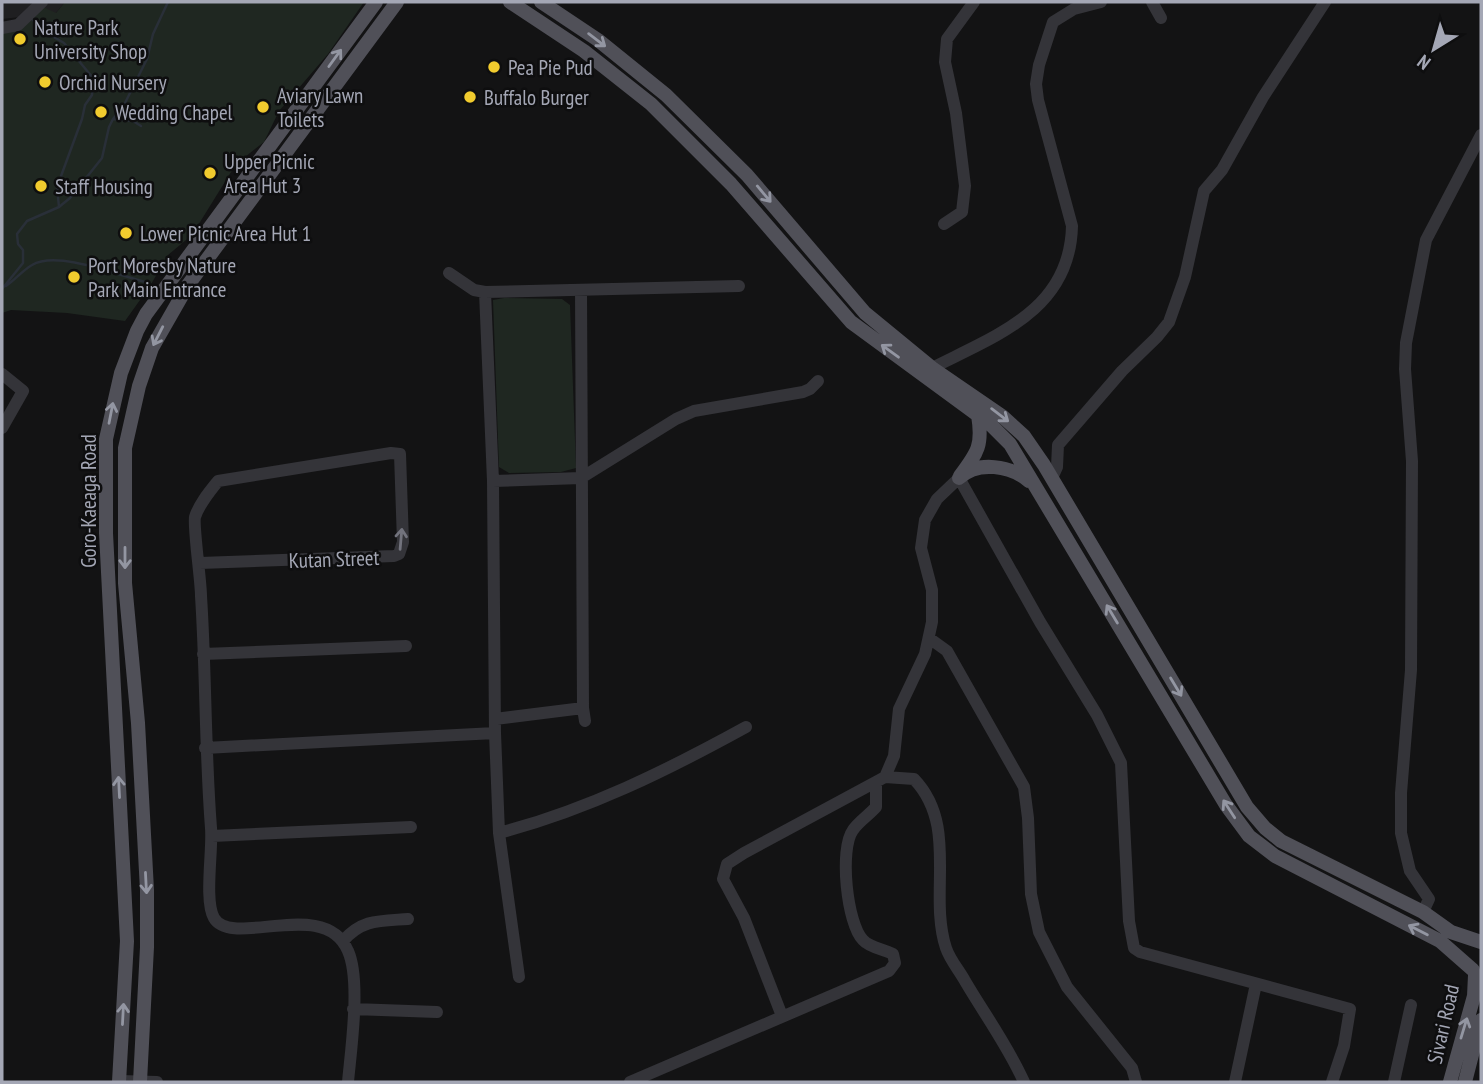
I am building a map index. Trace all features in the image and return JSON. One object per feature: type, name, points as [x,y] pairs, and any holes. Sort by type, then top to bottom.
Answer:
[{"type":"main road","name":"Goro-Kaeaga Road","points":[[120,1082],[127,941],[104,487],[106,439],[112,404],[146,314],[376,2]]},
{"type":"main road","name":"Goro-Kaeaga Road","points":[[140,1082],[147,890],[138,723],[125,583],[125,447],[145,368],[170,314],[188,285],[397,2]]},
{"type":"main road","points":[[510,2],[584,51],[651,104],[731,184],[850,322],[978,415],[1010,444],[1226,805],[1249,836],[1295,867],[1440,941],[1476,975]]},
{"type":"main road","points":[[541,2],[598,40],[666,96],[711,138],[747,175],[856,305],[932,368],[1024,436],[1052,478],[1247,807],[1265,828],[1290,846],[1423,912],[1451,932],[1481,942]]},
{"type":"main road","points":[[959,478],[979,447],[981,435],[978,415]]},
{"type":"main road","points":[[959,478],[966,472],[1002,467],[1018,473],[1036,486]]},
{"type":"main road","name":"Sivari Road","points":[[1450,1082],[1474,996],[1474,957],[1481,948]]},
{"type":"main road","name":"Sivari Road","points":[[1465,1082],[1481,1020]]},
{"type":"street","points":[[2,28],[18,26],[42,2]]},
{"type":"street","points":[[944,224],[962,212],[965,186],[956,113],[945,62],[947,38],[974,2]]},
{"type":"street","points":[[932,368],[1017,325],[1052,291],[1066,266],[1072,226],[1036,84],[1053,22],[1074,9],[1101,2]]},
{"type":"street","points":[[1152,2],[1161,18]]},
{"type":"street","points":[[1052,478],[1057,467],[1058,446],[1122,371],[1169,322],[1185,277],[1205,191],[1222,170],[1263,97],[1325,2]]},
{"type":"street","points":[[1423,912],[1429,898],[1410,871],[1401,833],[1401,793],[1411,670],[1412,461],[1405,369],[1406,343],[1426,240],[1481,135]]},
{"type":"street","points":[[449,272],[474,290],[485,292],[739,286]]},
{"type":"street","points":[[205,748],[495,726],[584,714],[581,290]]},
{"type":"street","points":[[485,292],[493,481],[495,726],[499,833],[519,977]]},
{"type":"street","points":[[2,374],[23,391],[2,428]]},
{"type":"street","points":[[493,481],[581,478],[667,424],[694,411],[803,392],[818,381]]},
{"type":"street","name":"Kutan Street","points":[[391,453],[400,454],[402,542],[399,554],[200,563],[195,517],[218,481],[391,453]]},
{"type":"street","points":[[630,1082],[889,971],[895,963],[893,954],[862,940],[853,923],[847,882],[847,845],[853,830],[876,807],[881,780],[894,756],[899,709],[925,654],[929,638],[933,604],[921,548],[922,533],[930,509],[959,478],[1040,622],[1097,715],[1121,763],[1129,921],[1134,947],[1140,952],[1350,1009],[1344,1046],[1332,1082]]},
{"type":"street","points":[[200,563],[205,748],[212,836],[211,908],[217,922],[235,929],[277,924],[314,926],[328,930],[343,941],[349,952],[354,974],[348,1082]]},
{"type":"street","points":[[929,638],[947,650],[1024,787],[1031,894],[1039,932],[1068,987],[1132,1068],[1136,1082]]},
{"type":"street","points":[[203,654],[406,646]]},
{"type":"street","points":[[499,833],[557,816],[613,795],[678,764],[746,726]]},
{"type":"street","points":[[782,1016],[744,918],[723,879],[727,864],[881,780],[914,779],[928,793],[938,823],[941,930],[947,951],[984,1015],[1009,1049],[1024,1082]]},
{"type":"street","points":[[212,836],[411,827]]},
{"type":"street","points":[[343,941],[353,929],[370,922],[408,919]]},
{"type":"street","points":[[1235,1082],[1256,984]]},
{"type":"street","points":[[1394,1082],[1411,1005]]},
{"type":"street","points":[[353,1009],[437,1012]]},
{"type":"street","points":[[120,1082],[157,1082]]},
{"type":"shaded area","points":[[2,2],[65,2],[56,13],[2,19]]},
{"type":"shaded area","points":[[65,2],[364,2],[328,54],[279,111],[264,142],[236,164],[192,235],[168,255],[125,321],[67,313],[11,310],[2,313],[2,27],[39,5],[56,13]]},
{"type":"shaded area","points":[[562,299],[570,305],[576,468],[561,472],[509,473],[499,467],[493,300]]},
{"type":"waterway","points":[[113,119],[123,107],[147,59],[153,34],[168,2]]},
{"type":"waterway","points":[[33,20],[64,43],[93,78],[92,95],[85,105],[57,187],[59,207]]},
{"type":"waterway","points":[[2,289],[23,263],[23,250],[18,244],[17,234],[27,221],[59,207],[70,198],[102,158],[113,119],[133,121],[141,126]]},
{"type":"waterway","points":[[6,286],[32,265],[56,260],[88,265],[145,282]]},
{"type":"place","name":"Nature Park University Shop","points":[[20,39]]},
{"type":"place","name":"Pea Pie Pud","points":[[494,67]]},
{"type":"place","name":"Orchid Nursery","points":[[45,82]]},
{"type":"place","name":"Buffalo Burger","points":[[470,97]]},
{"type":"place","name":"Aviary Lawn Toilets","points":[[263,107]]},
{"type":"place","name":"Wedding Chapel","points":[[101,112]]},
{"type":"place","name":"Upper Picnic Area Hut 3","points":[[210,173]]},
{"type":"place","name":"Staff Housing","points":[[41,186]]},
{"type":"place","name":"Lower Picnic Area Hut 1","points":[[126,233]]},
{"type":"place","name":"Port Moresby Nature Park Main Entrance","points":[[74,277]]}]
